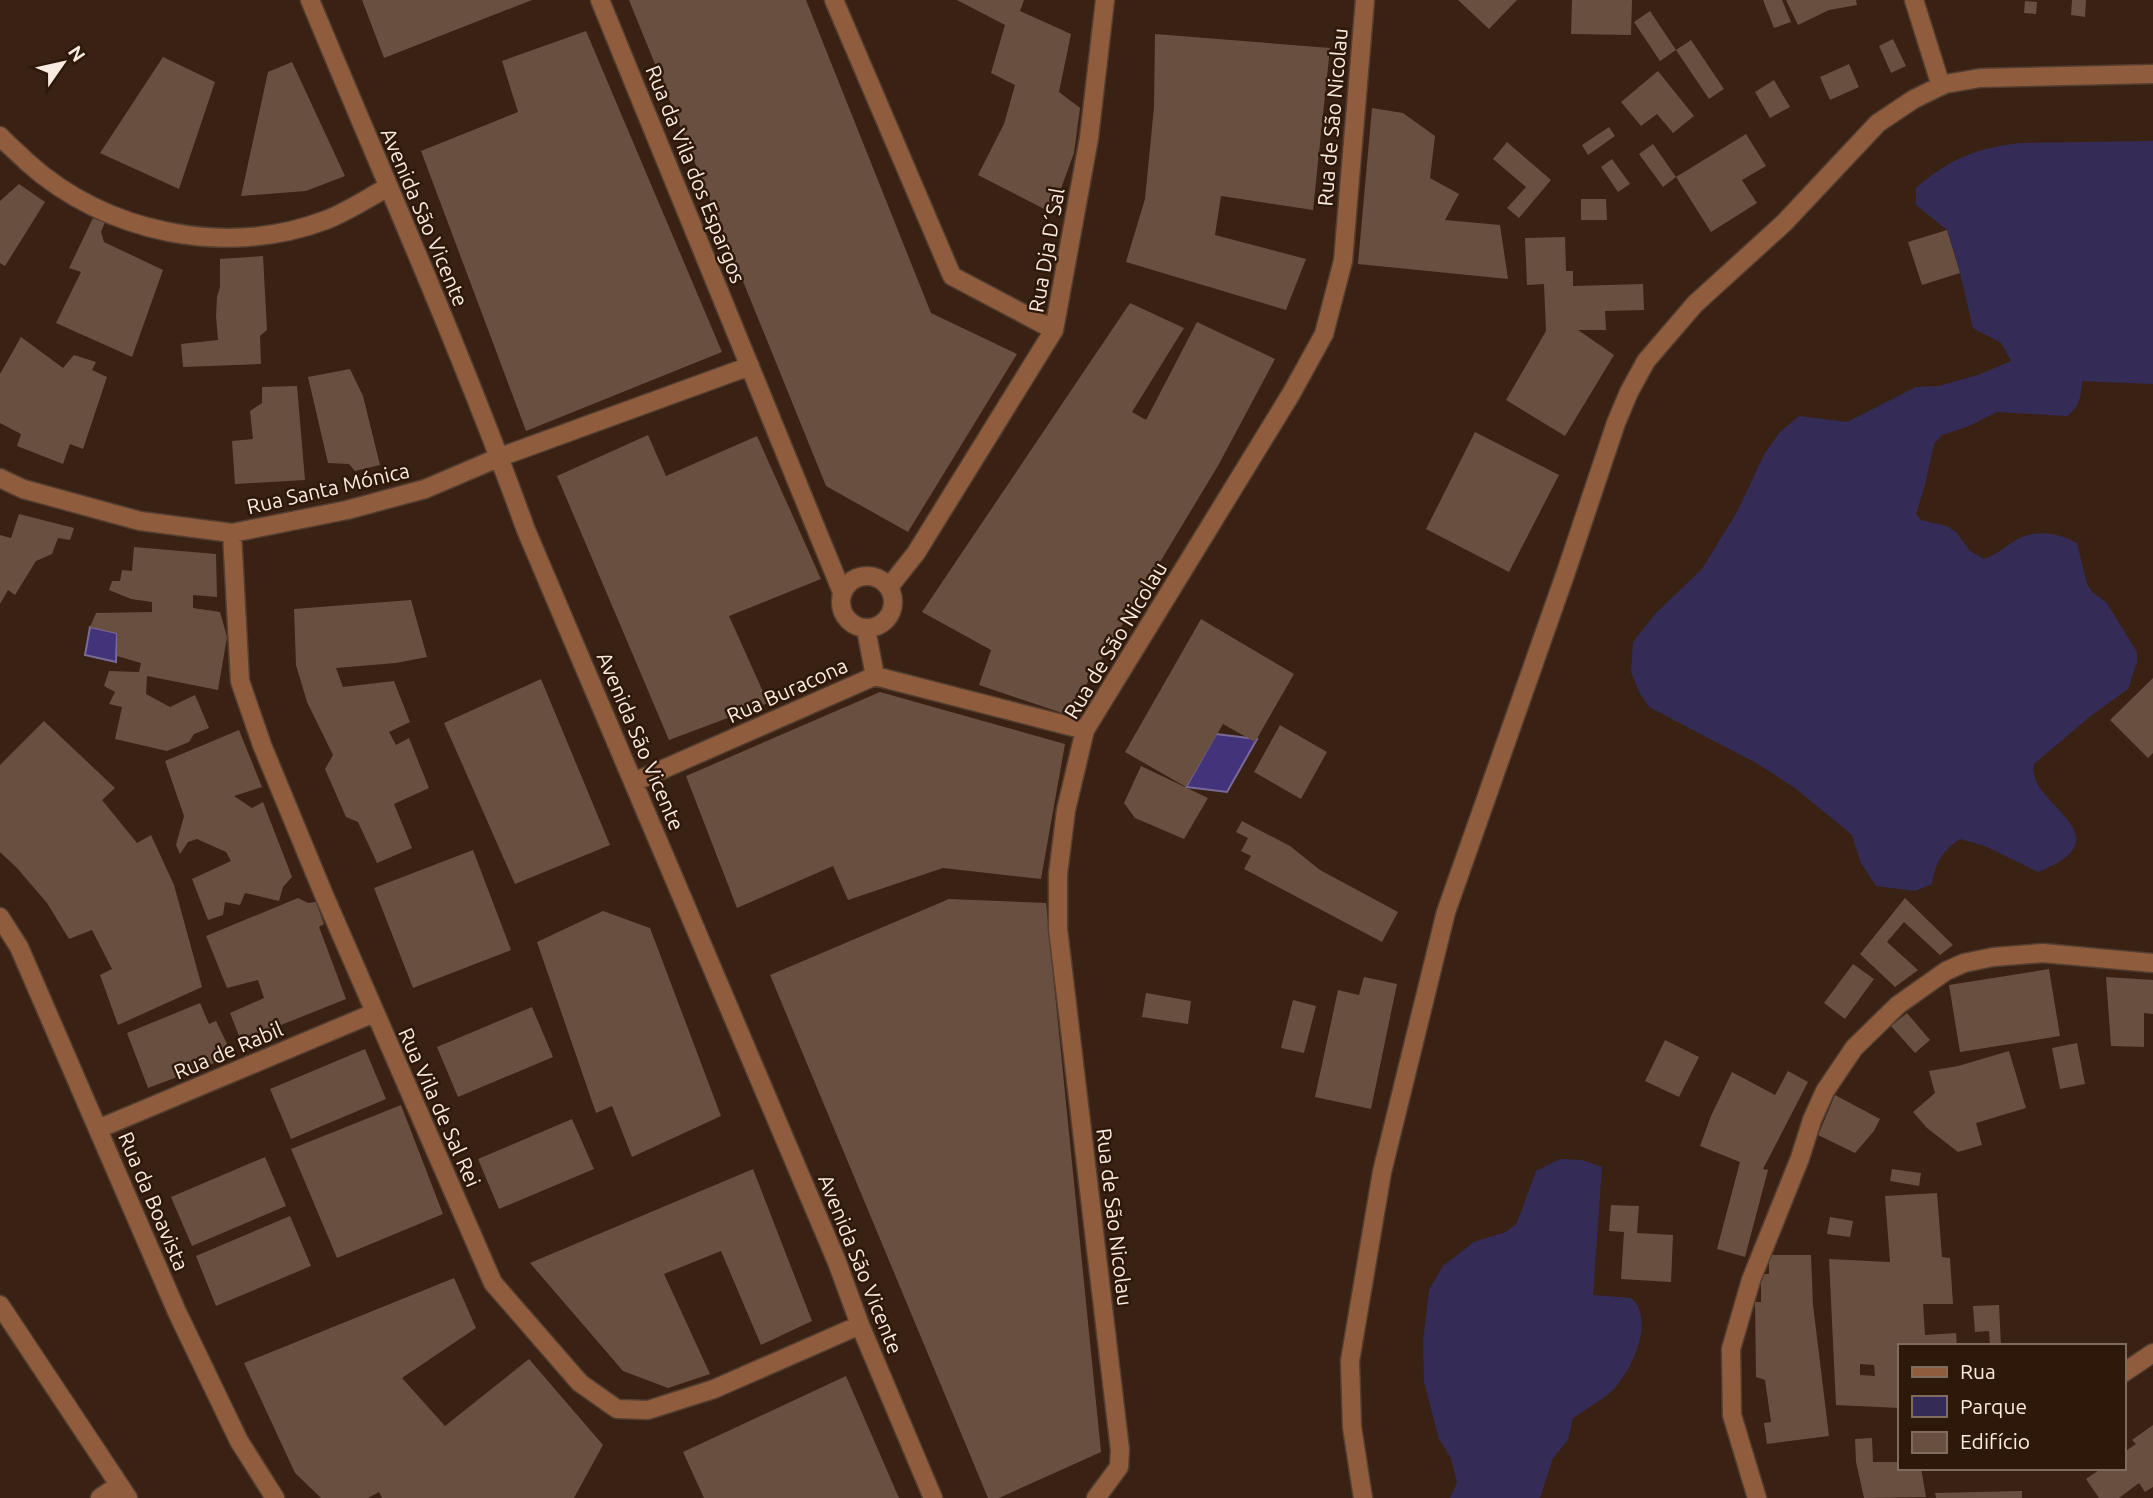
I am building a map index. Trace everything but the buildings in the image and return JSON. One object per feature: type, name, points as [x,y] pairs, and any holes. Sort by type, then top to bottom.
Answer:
[{"type":"street","name":"Avenida São Vicente","points":[[310,0],[500,457],[526,530],[837,1262],[860,1325],[933,1498]]},
{"type":"street","name":"Rua da Vila dos Espargos","points":[[600,0],[842,592]]},
{"type":"street","points":[[834,0],[953,276],[1054,330]]},
{"type":"street","name":"Rua Dja D´Sal","points":[[889,587],[916,553],[1054,330],[1089,138],[1105,0]]},
{"type":"street","name":"Rua de São Nicolau","points":[[1096,1498],[1119,1467],[1118,1423],[1058,929],[1058,874],[1066,810],[1085,730],[1291,394],[1324,334],[1343,261],[1365,0]]},
{"type":"street","points":[[1914,0],[1941,86]]},
{"type":"street","points":[[1363,1498],[1352,1427],[1350,1360],[1382,1172],[1446,912],[1616,423],[1646,361],[1695,304],[1784,223],[1878,123],[1914,99],[1941,86],[1980,78],[2153,74]]},
{"type":"street","points":[[0,135],[48,181],[89,205],[166,232],[212,238],[270,234],[327,220],[388,187]]},
{"type":"street","name":"Rua Santa Mónica","points":[[0,478],[23,489],[140,521],[232,533],[346,510],[425,489],[500,457],[750,366]]},
{"type":"street","name":"Rua Vila de Sal Rei","points":[[232,533],[240,681],[262,745],[374,1013],[493,1283],[580,1383],[617,1409],[649,1410],[714,1389],[860,1325]]},
{"type":"street","points":[[876,577],[889,587],[892,612],[881,624],[866,629],[857,627],[844,616],[840,600],[842,592],[853,579],[876,577]]},
{"type":"street","points":[[866,629],[875,676]]},
{"type":"street","name":"Rua Buracona","points":[[634,782],[875,676],[1085,730]]},
{"type":"street","name":"Rua da Boavista","points":[[0,917],[19,947],[194,1348],[239,1441],[275,1498]]},
{"type":"street","points":[[1758,1498],[1732,1415],[1731,1349],[1751,1280],[1800,1158],[1812,1120],[1825,1091],[1854,1048],[1898,1005],[1946,971],[1964,963],[1993,957],[2043,953],[2153,963]]},
{"type":"street","name":"Rua de Rabil","points":[[98,1129],[374,1013]]},
{"type":"street","points":[[0,1305],[123,1492],[100,1498]]},
{"type":"street","points":[[2125,1372],[2153,1353]]},
{"type":"green space","points":[[2153,141],[2153,384],[2082,381],[2079,401],[2067,416],[1997,412],[1969,426],[1942,435],[1934,444],[1916,514],[1921,520],[1947,526],[1956,532],[1970,551],[1984,559],[2018,539],[2033,534],[2055,535],[2077,543],[2087,584],[2092,592],[2106,602],[2137,652],[2137,662],[2128,689],[2092,715],[2034,764],[2035,779],[2075,832],[2075,845],[2064,858],[2038,872],[1985,846],[1960,839],[1941,858],[1932,884],[1915,891],[1876,886],[1861,863],[1852,835],[1795,788],[1758,764],[1649,707],[1631,672],[1633,642],[1656,613],[1702,569],[1737,512],[1765,453],[1780,432],[1799,416],[1847,422],[1916,387],[1939,386],[1978,375],[2011,361],[2001,343],[1973,328],[1947,230],[1916,205],[1916,188],[1940,169],[1964,156],[2005,145]]},
{"type":"green space","points":[[1560,1159],[1582,1160],[1602,1167],[1593,1295],[1631,1298],[1638,1307],[1641,1331],[1634,1358],[1613,1390],[1573,1418],[1568,1440],[1553,1458],[1540,1498],[1450,1498],[1457,1483],[1451,1458],[1439,1439],[1424,1382],[1423,1341],[1429,1290],[1443,1266],[1474,1242],[1506,1232],[1517,1223],[1536,1171]]},
{"type":"shaded area","points":[[90,627],[117,633],[116,662],[85,655]]},
{"type":"shaded area","points":[[1216,734],[1257,739],[1227,792],[1186,787]]}]
